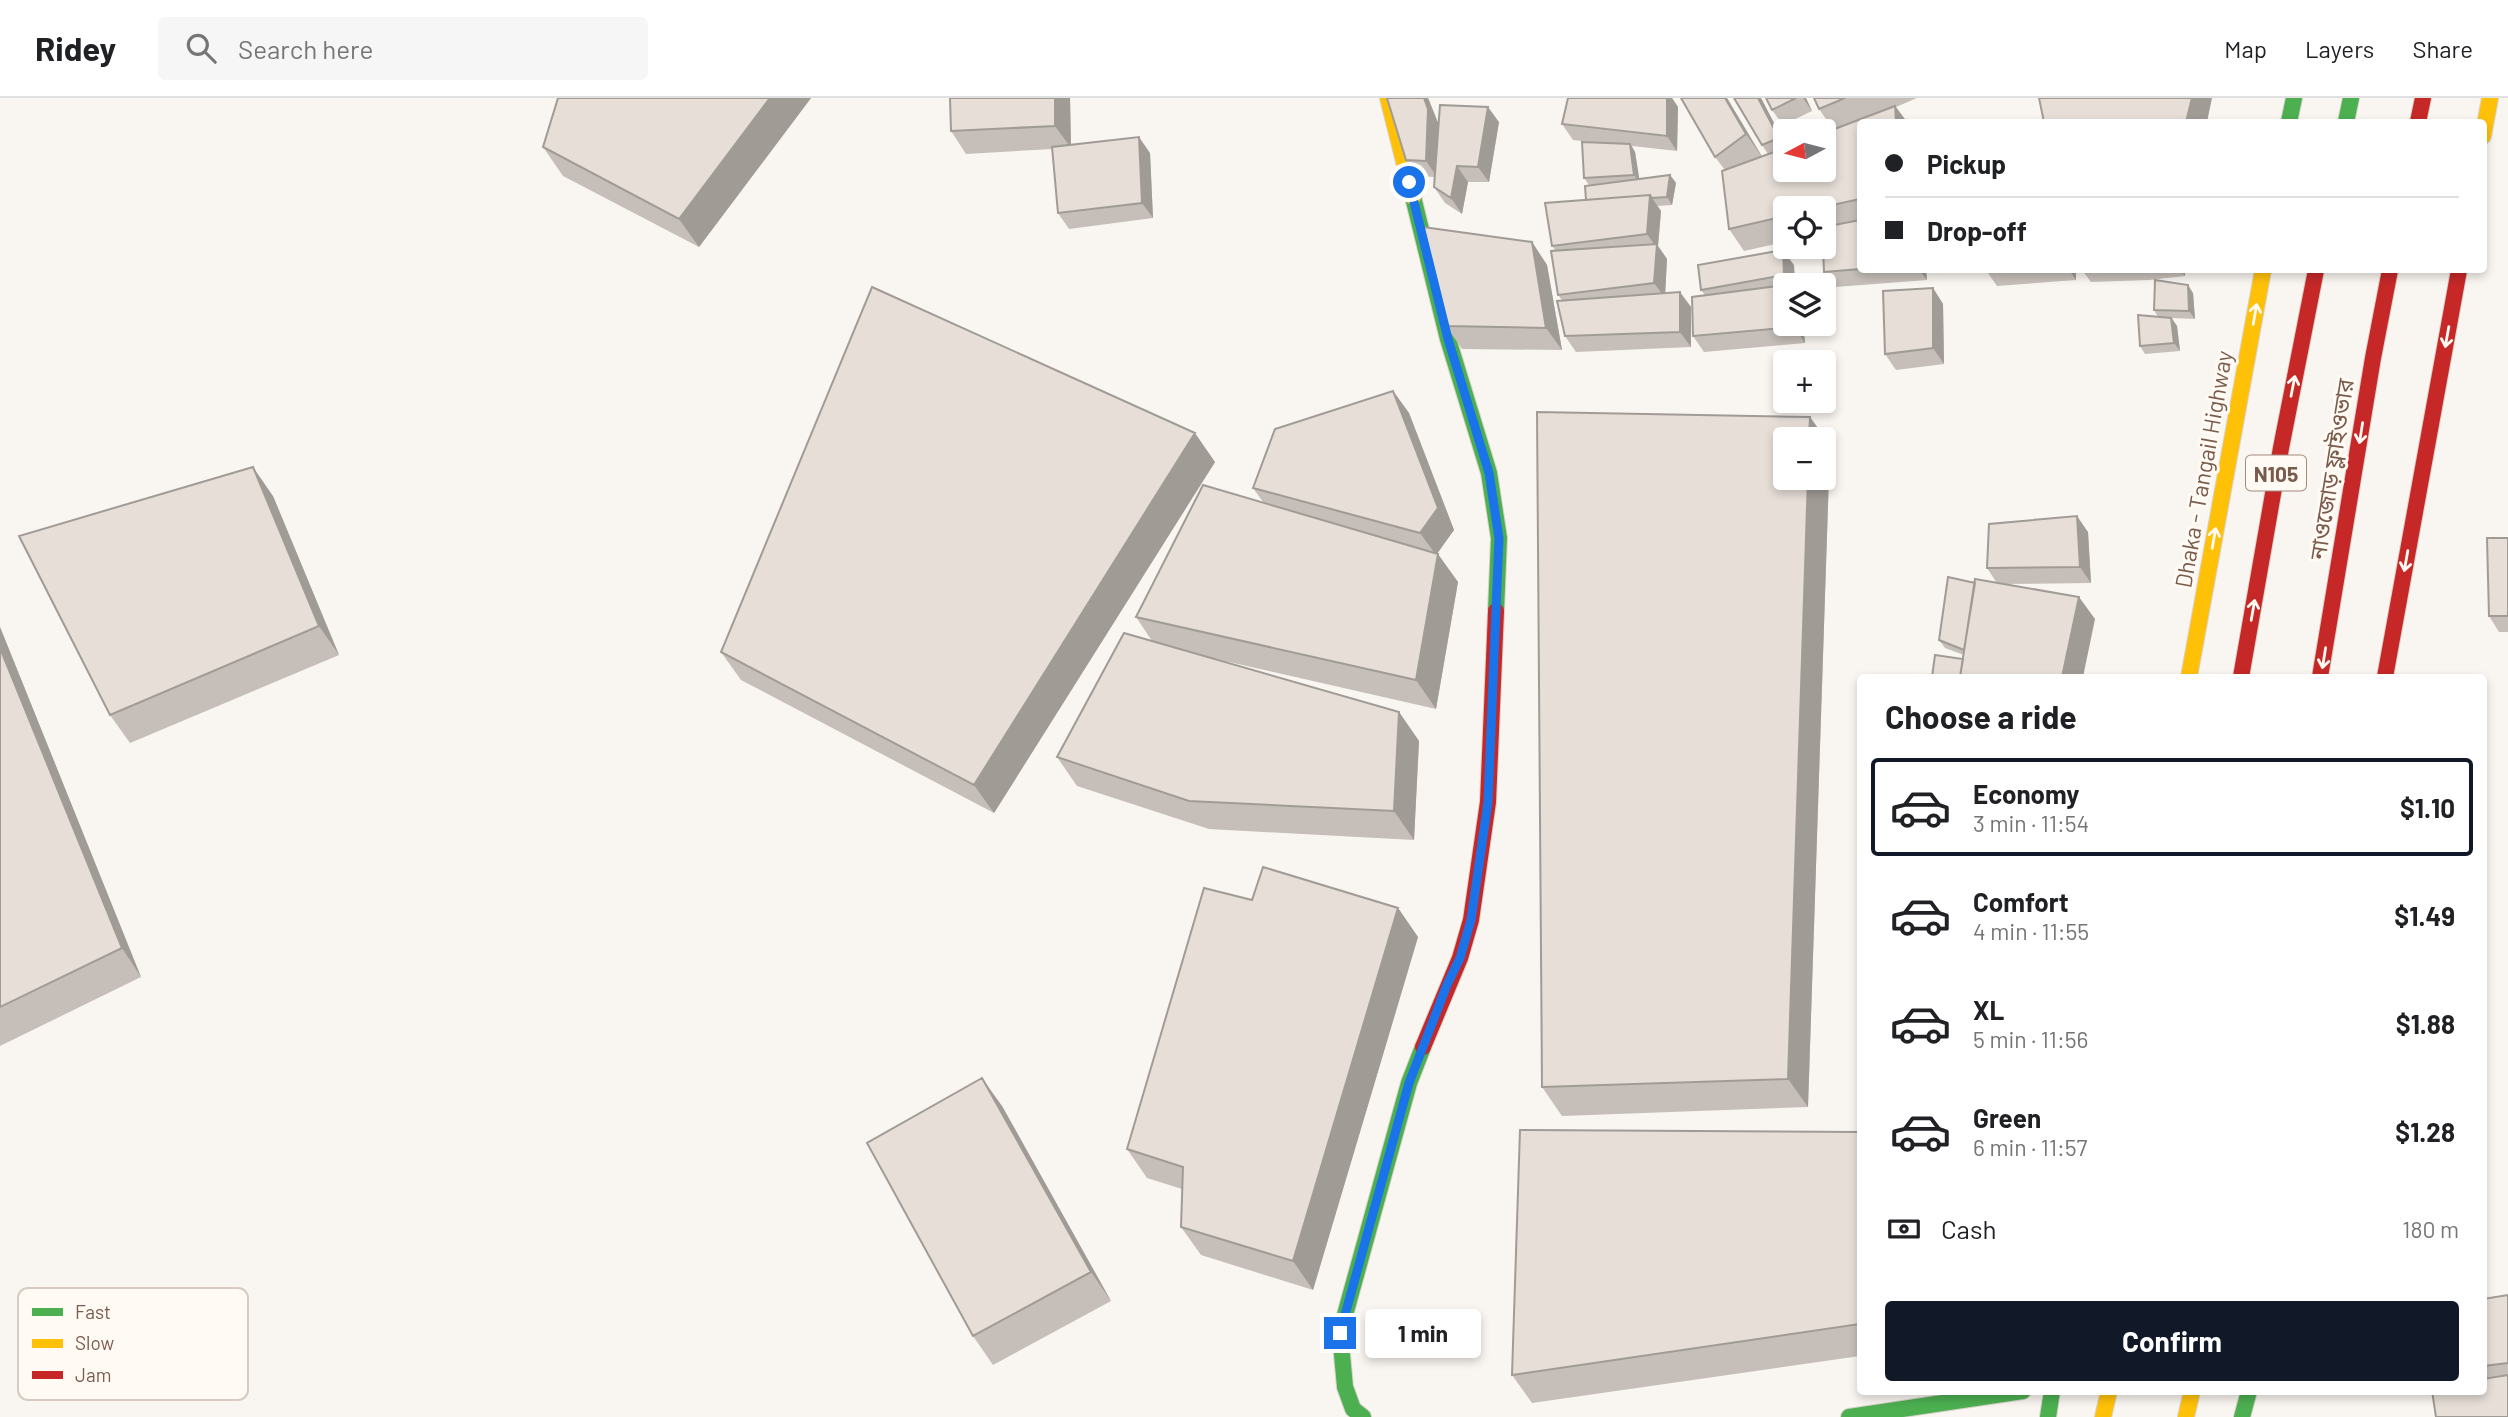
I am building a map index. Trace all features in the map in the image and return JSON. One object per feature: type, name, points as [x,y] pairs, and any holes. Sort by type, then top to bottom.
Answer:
[{"type":"main road","points":[[1363,1417],[1353,1409],[1345,1387],[1340,1333],[1409,1083],[1460,958],[1471,920],[1488,802],[1499,538],[1489,473],[1448,339],[1388,98]]},
{"type":"main road","points":[[2290,119],[2294,98]]},
{"type":"main road","points":[[2347,119],[2351,98]]},
{"type":"main road","points":[[2419,119],[2423,98]]},
{"type":"main road","points":[[2486,119],[2490,98]]},
{"type":"main road","name":"Dhaka - Tangail Highway","points":[[2190,674],[2262,273]]},
{"type":"main road","name":"N105","points":[[2243,674],[2281,448],[2315,273]]},
{"type":"main road","name":"নাওজোড় ফ্লাইওভার","points":[[2320,674],[2389,273]]},
{"type":"main road","points":[[2386,674],[2458,273]]},
{"type":"main road","points":[[1849,1417],[1996,1395]]},
{"type":"main road","points":[[2048,1417],[2051,1395]]},
{"type":"main road","points":[[2102,1417],[2108,1395]]},
{"type":"main road","points":[[2186,1417],[2191,1395]]},
{"type":"main road","points":[[2242,1417],[2248,1395]]},
{"type":"building","points":[[558,98],[770,98],[679,219],[543,147]]},
{"type":"building","points":[[950,98],[1055,98],[1055,126],[951,131]]},
{"type":"building","points":[[1387,98],[1424,98],[1428,109],[1426,161],[1406,160]]},
{"type":"building","points":[[1568,98],[1667,98],[1667,136],[1562,124]]},
{"type":"building","points":[[1681,98],[1725,98],[1746,134],[1715,157]]},
{"type":"building","points":[[1734,98],[1758,98],[1773,127],[1773,140],[1762,145]]},
{"type":"building","points":[[1766,98],[1796,98],[1772,110]]},
{"type":"building","points":[[1814,98],[1845,98],[1819,109]]},
{"type":"building","points":[[2039,98],[2192,98],[2187,119],[2043,119]]},
{"type":"building","points":[[1440,105],[1488,107],[1478,167],[1457,166],[1451,198],[1434,187]]},
{"type":"building","points":[[1895,106],[1896,119],[1861,119]]},
{"type":"building","points":[[1857,120],[1857,200],[1836,204],[1836,196],[1773,196],[1773,219],[1729,229],[1722,171],[1773,152],[1773,182],[1836,182],[1836,128]]},
{"type":"building","points":[[1139,137],[1142,203],[1058,213],[1052,147]]},
{"type":"building","points":[[1582,142],[1630,144],[1634,175],[1584,178]]},
{"type":"building","points":[[1670,175],[1667,197],[1652,198],[1650,195],[1586,200],[1585,186]]},
{"type":"building","points":[[1650,195],[1647,234],[1552,246],[1545,203]]},
{"type":"building","points":[[1857,221],[1857,269],[1824,272],[1823,259],[1836,259],[1836,225]]},
{"type":"building","points":[[1423,227],[1532,242],[1546,328],[1446,326]]},
{"type":"building","points":[[1657,244],[1654,283],[1558,295],[1551,251]]},
{"type":"building","points":[[1773,252],[1773,259],[1783,259],[1784,273],[1773,273],[1773,277],[1701,290],[1698,265]]},
{"type":"building","points":[[2155,280],[2188,285],[2189,311],[2154,310]]},
{"type":"building","points":[[872,287],[1195,433],[974,785],[721,652]]},
{"type":"building","points":[[1773,287],[1773,329],[1693,336],[1692,297]]},
{"type":"building","points":[[1933,288],[1933,348],[1885,354],[1883,291]]},
{"type":"building","points":[[1680,292],[1680,332],[1565,336],[1557,301]]},
{"type":"building","points":[[2138,315],[2171,318],[2174,343],[2140,346]]},
{"type":"building","points":[[1393,391],[1438,508],[1420,533],[1253,488],[1275,429]]},
{"type":"building","points":[[1537,412],[1810,417],[1810,427],[1773,427],[1773,490],[1808,490],[1788,1079],[1542,1087]]},
{"type":"building","points":[[253,467],[319,626],[110,715],[19,536]]},
{"type":"building","points":[[1203,485],[1438,554],[1416,680],[1136,617]]},
{"type":"building","points":[[2077,516],[2080,567],[1987,568],[1989,524]]},
{"type":"building","points":[[2487,538],[2508,538],[2508,616],[2489,616]]},
{"type":"building","points":[[1948,577],[1975,583],[1964,650],[1939,640]]},
{"type":"building","points":[[1975,579],[2079,597],[2063,674],[1960,674]]},
{"type":"building","points":[[1124,633],[1399,712],[1394,811],[1189,801],[1057,757]]},
{"type":"building","points":[[0,648],[122,948],[0,1007]]},
{"type":"building","points":[[1935,655],[1963,659],[1960,674],[1932,674]]},
{"type":"building","points":[[1263,867],[1398,908],[1293,1261],[1181,1227],[1183,1167],[1127,1149],[1204,888],[1252,900]]},
{"type":"building","points":[[982,1078],[1091,1272],[973,1336],[867,1143]]},
{"type":"building","points":[[1520,1130],[1857,1132],[1857,1324],[1512,1375]]},
{"type":"building","points":[[2508,1295],[2508,1363],[2487,1366],[2487,1298]]},
{"type":"building","points":[[2508,1375],[2508,1417],[2436,1417],[2433,1395],[2487,1395],[2487,1378]]},
{"type":"traffic: fast","points":[[2290,119],[2294,98]]},
{"type":"traffic: fast","points":[[2347,119],[2351,98]]},
{"type":"traffic: fast","points":[[1413,197],[1448,339],[1489,473],[1499,538],[1496,611]]},
{"type":"traffic: fast","points":[[1363,1417],[1353,1409],[1345,1387],[1340,1333],[1409,1083],[1423,1047]]},
{"type":"traffic: fast","points":[[1849,1417],[1996,1395]]},
{"type":"traffic: fast","points":[[2048,1417],[2051,1395]]},
{"type":"traffic: fast","points":[[2242,1417],[2248,1395]]},
{"type":"traffic: slow","points":[[1388,98],[1413,197]]},
{"type":"traffic: slow","points":[[2486,119],[2490,98]]},
{"type":"traffic: slow","points":[[2190,674],[2262,273]]},
{"type":"traffic: slow","points":[[2103,1417],[2108,1395]]},
{"type":"traffic: slow","points":[[2186,1417],[2191,1395]]},
{"type":"traffic: jam","points":[[2419,119],[2423,98]]},
{"type":"traffic: jam","points":[[2242,674],[2281,448],[2315,273]]},
{"type":"traffic: jam","points":[[2320,674],[2389,273]]},
{"type":"traffic: jam","points":[[2386,674],[2458,273]]},
{"type":"traffic: jam","points":[[1423,1047],[1460,958],[1471,920],[1488,802],[1496,611]]},
{"type":"route","points":[[1340,1333],[1409,1083],[1460,958],[1471,920],[1488,802],[1499,538],[1489,473],[1448,339],[1409,182]]}]
